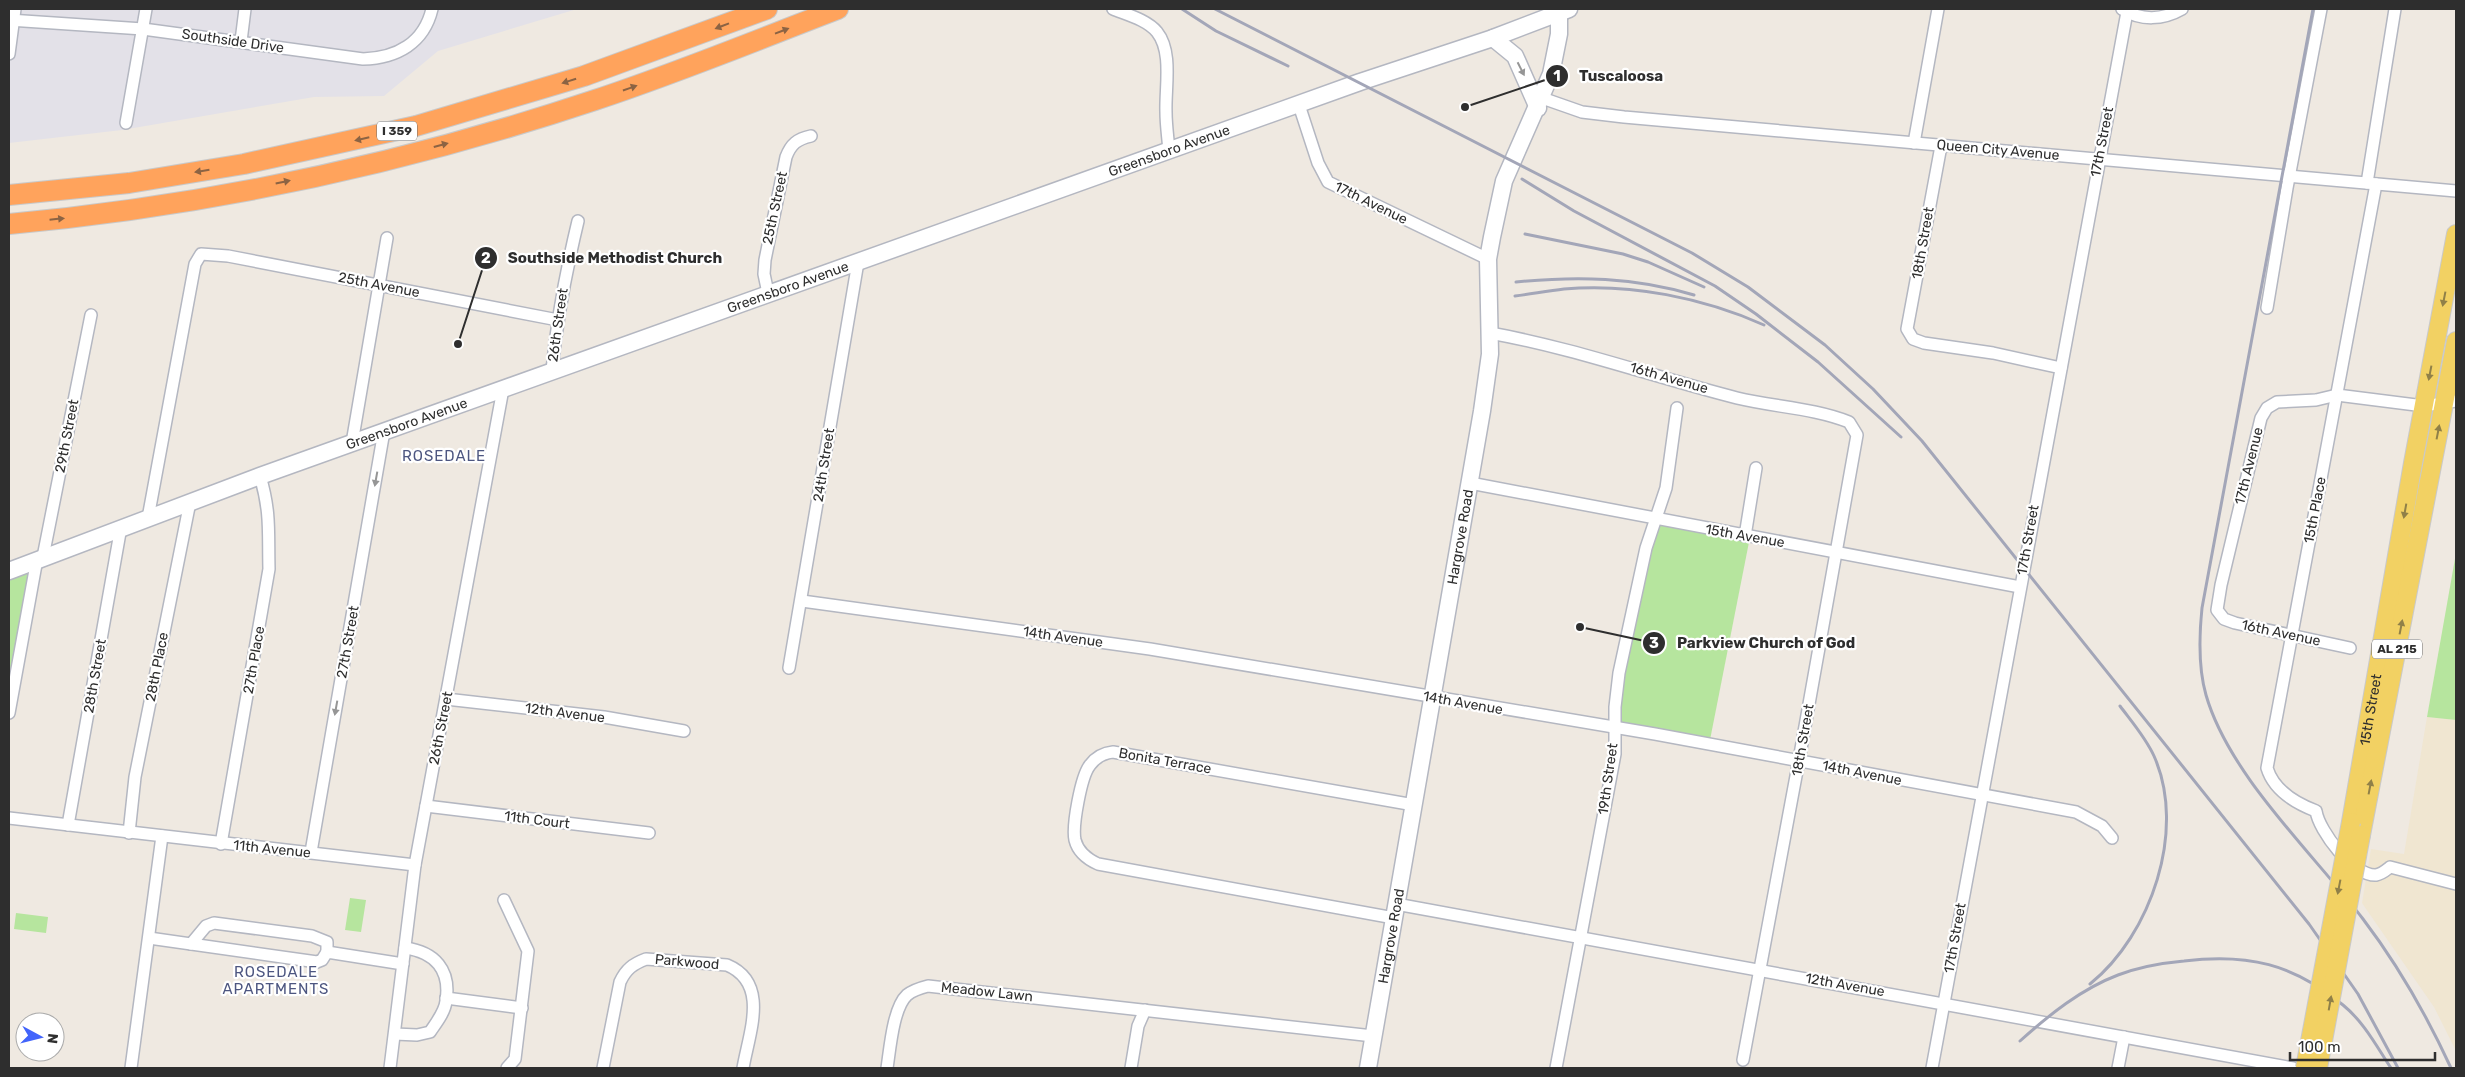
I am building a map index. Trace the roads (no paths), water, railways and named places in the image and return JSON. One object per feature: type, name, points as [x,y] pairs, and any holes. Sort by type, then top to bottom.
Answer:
[{"type":"highway","name":"I 359","points":[[9,195],[129,182],[244,164],[416,126],[575,80],[767,9]]},
{"type":"highway","name":"I 359","points":[[9,224],[130,210],[245,190],[406,155],[596,100],[838,9]]},
{"type":"main road","name":"Greensboro Avenue","points":[[9,571],[260,476],[552,370],[1169,150],[1299,106],[1360,82],[1493,38],[1562,10]]},
{"type":"main road","name":"Hargrove Road","points":[[1368,1068],[1470,484],[1490,354],[1488,260],[1504,181],[1540,103],[1557,50],[1562,10]]},
{"type":"main road","points":[[1493,38],[1515,56],[1540,103]]},
{"type":"main road","name":"15th Street","points":[[2318,1068],[2424,406],[2456,234]]},
{"type":"main road","name":"15th Street","points":[[2305,1068],[2450,401],[2456,341]]},
{"type":"street","points":[[126,123],[146,9]]},
{"type":"street","points":[[241,42],[245,9]]},
{"type":"street","name":"Southside Drive","points":[[12,16],[143,29],[363,60],[387,57],[399,52],[425,29],[432,9]]},
{"type":"street","points":[[1113,9],[1149,25],[1158,33],[1163,43],[1166,66],[1166,112],[1169,150]]},
{"type":"street","points":[[1914,143],[1938,9]]},
{"type":"street","points":[[2124,10],[2147,18],[2159,18],[2182,9]]},
{"type":"street","points":[[2267,308],[2289,175],[2321,9]]},
{"type":"street","name":"15th Place","points":[[2395,9],[2371,184],[2337,395],[2267,768],[2270,779],[2278,788],[2296,803],[2316,812],[2318,822],[2324,833],[2340,853],[2361,870],[2375,875],[2383,873],[2390,867],[2456,884]]},
{"type":"street","name":"17th Street","points":[[1932,1068],[2099,158],[2124,10]]},
{"type":"street","points":[[9,54],[12,16]]},
{"type":"street","name":"Queen City Avenue","points":[[1540,103],[1582,112],[1941,146],[2099,158],[2456,191]]},
{"type":"street","name":"17th Avenue","points":[[1299,106],[1318,163],[1328,182],[1488,260]]},
{"type":"street","name":"25th Street","points":[[768,293],[764,274],[765,260],[786,157],[790,146],[800,139],[811,136]]},
{"type":"street","name":"18th Street","points":[[1941,146],[1907,329],[1913,339],[1924,343],[1993,353],[2060,368]]},
{"type":"street","name":"26th Street","points":[[552,370],[567,266],[578,221]]},
{"type":"street","points":[[352,443],[387,238]]},
{"type":"street","name":"25th Avenue","points":[[148,518],[195,264],[201,254],[228,256],[558,320]]},
{"type":"street","name":"24th Street","points":[[789,668],[802,601],[858,262]]},
{"type":"street","name":"29th Street","points":[[9,713],[91,315]]},
{"type":"street","name":"16th Avenue","points":[[1490,333],[1580,353],[1736,398],[1827,415],[1849,422]]},
{"type":"street","name":"26th Street","points":[[390,1068],[416,865],[503,389]]},
{"type":"street","name":"17th Avenue","points":[[2217,610],[2257,429],[2264,413],[2277,402],[2316,400],[2337,395],[2424,406],[2450,401]]},
{"type":"street","name":"19th Street","points":[[1556,1068],[1615,754],[1614,727],[1619,673],[1630,616],[1654,519],[1666,488],[1677,408]]},
{"type":"street","name":"18th Street","points":[[1743,1060],[1800,760],[1857,435],[1849,422]]},
{"type":"street","name":"27th Street","points":[[312,852],[384,431]]},
{"type":"street","points":[[1745,536],[1756,468]]},
{"type":"street","name":"27th Place","points":[[221,844],[269,569],[270,523],[267,499],[260,476]]},
{"type":"street","name":"15th Avenue","points":[[1470,484],[2020,587]]},
{"type":"street","name":"28th Place","points":[[129,833],[135,777],[190,502]]},
{"type":"street","name":"28th Street","points":[[68,825],[121,528]]},
{"type":"street","name":"14th Avenue","points":[[802,601],[1150,649],[1800,760],[2076,812],[2102,826],[2112,838]]},
{"type":"street","name":"16th Avenue","points":[[2217,610],[2224,619],[2235,623],[2350,648]]},
{"type":"street","name":"12th Avenue","points":[[446,699],[604,717],[684,731]]},
{"type":"street","name":"Bonita Terrace","points":[[1395,911],[1098,864],[1081,852],[1075,840],[1075,827],[1086,772],[1096,758],[1113,752],[1414,805]]},
{"type":"street","name":"11th Court","points":[[426,806],[649,833]]},
{"type":"street","points":[[9,818],[68,825]]},
{"type":"street","name":"11th Avenue","points":[[68,825],[107,831],[312,852],[416,865]]},
{"type":"street","points":[[131,1068],[162,836]]},
{"type":"street","points":[[504,900],[528,951],[515,1059],[507,1068]]},
{"type":"street","name":"12th Avenue","points":[[1395,911],[1580,937],[2293,1068]]},
{"type":"street","points":[[149,938],[191,944],[317,962],[322,960],[327,952],[327,942],[312,936],[214,924],[206,926],[191,944]]},
{"type":"street","points":[[394,1034],[417,1035],[430,1032],[440,1017],[446,998],[447,985],[441,966],[424,952],[405,948]]},
{"type":"street","points":[[327,952],[403,964]]},
{"type":"street","name":"Parkwood","points":[[603,1068],[618,989],[625,971],[634,964],[646,959],[727,965],[738,970],[747,978],[754,1001],[743,1068]]},
{"type":"street","name":"Meadow Lawn","points":[[887,1068],[899,1006],[906,996],[922,988],[940,986],[1373,1036]]},
{"type":"street","points":[[446,998],[522,1008]]},
{"type":"street","points":[[1131,1068],[1138,1026],[1145,1010]]},
{"type":"street","points":[[2118,1068],[2124,1037]]},
{"type":"railway","points":[[1182,9],[1216,31],[1288,66]]},
{"type":"railway","points":[[1215,9],[1692,253],[1748,287],[1825,345],[1873,389],[1922,441],[2309,924],[2358,994],[2398,1068]]},
{"type":"railway","points":[[2313,9],[2202,608],[2200,663],[2206,695],[2217,725],[2233,754],[2274,812],[2343,893],[2376,936],[2411,991],[2451,1068]]},
{"type":"railway","points":[[1522,179],[1574,211],[1715,286],[1756,314],[1818,362],[1901,437]]},
{"type":"railway","points":[[1525,234],[1623,254],[1648,262],[1704,287]]},
{"type":"railway","points":[[1516,282],[1561,279],[1627,281],[1694,295]]},
{"type":"railway","points":[[1515,296],[1564,289],[1615,288],[1692,300],[1741,315],[1764,325]]},
{"type":"railway","points":[[2090,984],[2112,963],[2130,938],[2146,910],[2157,879],[2164,848],[2166,816],[2163,785],[2151,749],[2120,706]]},
{"type":"railway","points":[[2020,1041],[2078,995],[2118,975],[2167,963],[2229,959],[2269,965],[2288,971],[2325,991],[2351,1012],[2370,1035],[2391,1068]]},
{"type":"place","name":"Tuscaloosa","points":[[1465,107]]},
{"type":"place","name":"Southside Methodist Church","points":[[458,344]]},
{"type":"place","name":"Parkview Church of God","points":[[1580,627]]},
{"type":"district","name":"ROSEDALE","points":[[444,456]]},
{"type":"district","name":"ROSEDALE APARTMENTS","points":[[276,980]]}]
